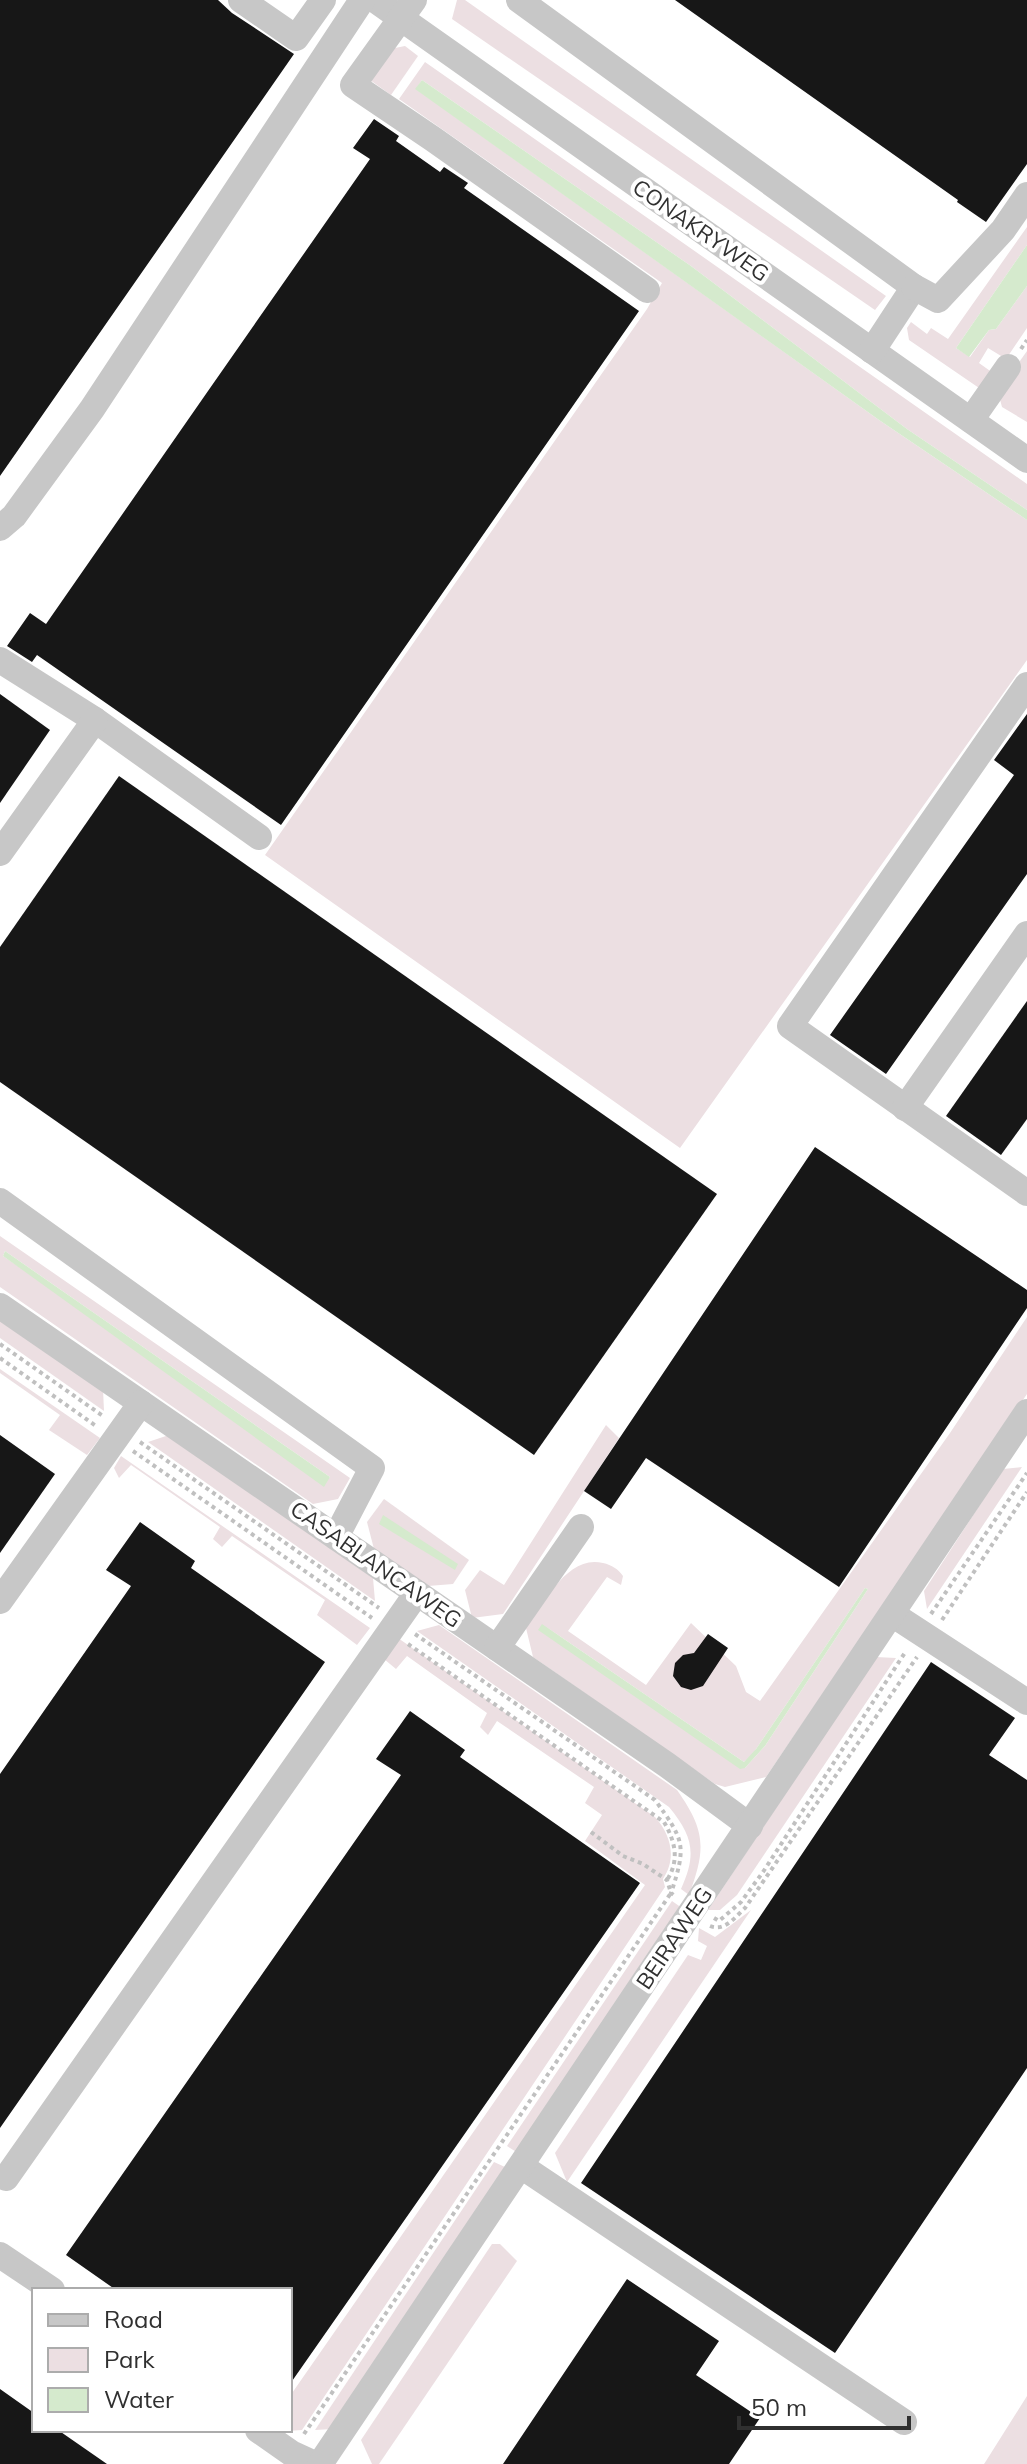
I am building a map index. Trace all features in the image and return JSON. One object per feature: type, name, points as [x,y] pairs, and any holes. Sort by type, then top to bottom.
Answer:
[{"type":"street","points":[[241,0],[296,38],[323,0]]},
{"type":"street","points":[[0,528],[14,516],[92,409],[362,0]]},
{"type":"street","name":"CONAKRYWEG","points":[[375,0],[407,9],[872,351],[1027,460]]},
{"type":"street","points":[[519,0],[914,287],[938,300],[1003,230],[1027,195]]},
{"type":"street","points":[[407,9],[353,85],[647,290]]},
{"type":"street","points":[[872,351],[914,287]]},
{"type":"street","points":[[971,420],[1008,367]]},
{"type":"street","points":[[0,660],[95,720],[259,837]]},
{"type":"street","points":[[1027,685],[790,1026],[1027,1193]]},
{"type":"street","points":[[0,853],[95,720]]},
{"type":"street","points":[[905,1108],[1027,934]]},
{"type":"street","points":[[0,1201],[372,1468],[336,1537]]},
{"type":"street","name":"CASABLANCAWEG","points":[[0,1306],[750,1826]]},
{"type":"street","points":[[0,1601],[141,1403]]},
{"type":"street","name":"BEIRAWEG","points":[[309,2460],[521,2166],[1027,1412]]},
{"type":"street","points":[[497,1648],[581,1527]]},
{"type":"street","points":[[6,2178],[417,1593]]},
{"type":"street","points":[[892,1614],[1027,1702]]},
{"type":"street","points":[[521,2166],[904,2422]]},
{"type":"street","points":[[0,2255],[49,2288]]},
{"type":"street","points":[[261,2432],[309,2460]]},
{"type":"path","points":[[0,1344],[118,1434],[394,1626]]},
{"type":"path","points":[[0,1358],[118,1434],[394,1626],[664,1822],[673,1837],[676,1853],[674,1870],[667,1880],[643,1864],[623,1856],[591,1832]]},
{"type":"path","points":[[745,1908],[1027,1473]]},
{"type":"path","points":[[671,1893],[719,1921],[741,1902],[924,1635],[1027,1492]]},
{"type":"path","name":"BEIRAWEG","points":[[309,2460],[671,1893],[682,1859],[677,1831],[655,1800],[394,1626]]},
{"type":"green space","points":[[457,0],[465,0],[886,296],[875,310],[452,19]]},
{"type":"green space","points":[[405,46],[418,56],[391,95],[370,80],[390,49]]},
{"type":"green space","points":[[425,62],[1027,484],[1027,510],[907,429],[691,266],[422,80],[416,89],[879,420],[1027,520],[1027,660],[680,1148],[265,855],[647,309],[662,283],[399,99]]},
{"type":"green space","points":[[1027,227],[1027,245],[956,348],[970,357],[989,330],[996,329],[1027,286],[1027,328],[1006,359],[988,348],[979,363],[993,373],[982,390],[909,340],[907,328],[911,322],[927,334],[931,328],[948,339]]},
{"type":"green space","points":[[1027,351],[1027,422],[1002,407],[998,392]]},
{"type":"green space","points":[[0,1236],[350,1478],[338,1499],[313,1504],[0,1287]],"holes":[[[5,1251],[330,1477],[3,1256]]]},
{"type":"green space","points":[[1027,1317],[1027,1394],[766,1777],[725,1787],[715,1784],[533,1657],[526,1628],[549,1595],[578,1566],[590,1562],[603,1563],[623,1576],[621,1585],[607,1577],[568,1631],[646,1685],[691,1623],[736,1666],[746,1692],[760,1701],[950,1433]],"holes":[[[865,1588],[868,1589],[765,1746],[745,1768],[542,1624],[744,1762],[752,1755]]]},
{"type":"green space","points":[[0,1318],[103,1389],[104,1411],[0,1338]]},
{"type":"green space","points":[[0,1369],[100,1438],[87,1455],[49,1430],[60,1415],[0,1373]]},
{"type":"green space","points":[[606,1425],[619,1438],[503,1614],[472,1618],[465,1590],[480,1570],[504,1585]]},
{"type":"green space","points":[[169,1435],[373,1578],[375,1601],[148,1442]]},
{"type":"green space","points":[[121,1456],[370,1628],[357,1645],[317,1615],[325,1600],[232,1536],[222,1547],[213,1539],[220,1527],[131,1465],[119,1478],[114,1468]]},
{"type":"green space","points":[[1022,1467],[927,1609],[924,1591],[1003,1469]]},
{"type":"green space","points":[[384,1499],[469,1560],[453,1584],[428,1586],[374,1549],[367,1522]]},
{"type":"green space","points":[[439,1625],[677,1790],[694,1817],[700,1841],[698,1865],[689,1895],[681,1889],[691,1855],[688,1836],[669,1807],[417,1631]]},
{"type":"green space","points":[[398,1638],[655,1817],[665,1831],[671,1855],[663,1879],[665,1887],[302,2430],[292,2431],[292,2393],[645,1885],[585,1841],[602,1815],[585,1803],[594,1787],[497,1721],[488,1735],[480,1727],[487,1713],[407,1656],[396,1669],[384,1659]]},
{"type":"green space","points":[[876,1657],[896,1658],[737,1895],[720,1910],[708,1910]]},
{"type":"green space","points":[[672,1901],[682,1908],[518,2153],[507,2146]]},
{"type":"green space","points":[[751,1910],[567,2182],[555,2153],[688,1955],[701,1960],[707,1946],[698,1941],[699,1928],[715,1937]]},
{"type":"green space","points":[[494,2162],[505,2167],[332,2429],[315,2430]]},
{"type":"green space","points":[[492,2244],[500,2244],[517,2261],[379,2464],[372,2464],[361,2440]]},
{"type":"green space","points":[[1027,2396],[1027,2464],[984,2464],[986,2461]]},
{"type":"water","points":[[422,80],[691,266],[907,429],[1027,510],[1027,520],[879,420],[415,89]]},
{"type":"water","points":[[1027,245],[1027,286],[996,329],[989,330],[969,357],[956,348]]},
{"type":"water","points":[[5,1251],[330,1477],[324,1487],[3,1256]]},
{"type":"water","points":[[383,1515],[458,1564],[455,1570],[379,1524]]},
{"type":"water","points":[[865,1588],[868,1589],[765,1746],[745,1768],[740,1769],[538,1630],[542,1624],[744,1762],[756,1749]]},
{"type":"building","points":[[0,0],[218,0],[232,13],[294,54],[0,476]]},
{"type":"building","points":[[675,0],[1027,0],[1027,164],[986,222]]},
{"type":"building","points":[[374,119],[399,136],[396,141],[440,172],[444,167],[468,183],[464,188],[639,311],[281,825],[37,655],[32,662],[7,646],[30,613],[46,624],[370,159],[353,148]]},
{"type":"building","points":[[0,694],[50,730],[0,803]]},
{"type":"building","points":[[1027,714],[1027,874],[886,1074],[830,1035],[1014,775],[994,760]]},
{"type":"building","points":[[119,776],[717,1194],[534,1455],[0,1082],[0,947]]},
{"type":"building","points":[[1027,1001],[1027,1119],[1001,1155],[946,1116]]},
{"type":"building","points":[[815,1147],[1027,1290],[1027,1308],[839,1587],[646,1458],[611,1509],[584,1491]]},
{"type":"building","points":[[0,1435],[55,1474],[0,1553]]},
{"type":"building","points":[[140,1522],[195,1561],[191,1568],[325,1662],[0,2128],[0,1774],[131,1586],[106,1570]]},
{"type":"building","points":[[708,1634],[728,1648],[703,1686],[691,1690],[681,1687],[673,1676],[675,1663],[683,1655],[694,1653]]},
{"type":"building","points":[[931,1662],[1015,1718],[989,1755],[1027,1780],[1027,2068],[835,2353],[581,2183]]},
{"type":"building","points":[[410,1711],[465,1750],[460,1757],[640,1883],[292,2381],[292,2288],[113,2288],[66,2255],[401,1775],[376,1759]]},
{"type":"building","points":[[627,2279],[719,2341],[696,2375],[760,2418],[729,2464],[503,2464]]},
{"type":"building","points":[[0,2389],[32,2412],[32,2432],[61,2432],[107,2464],[0,2464]]}]
